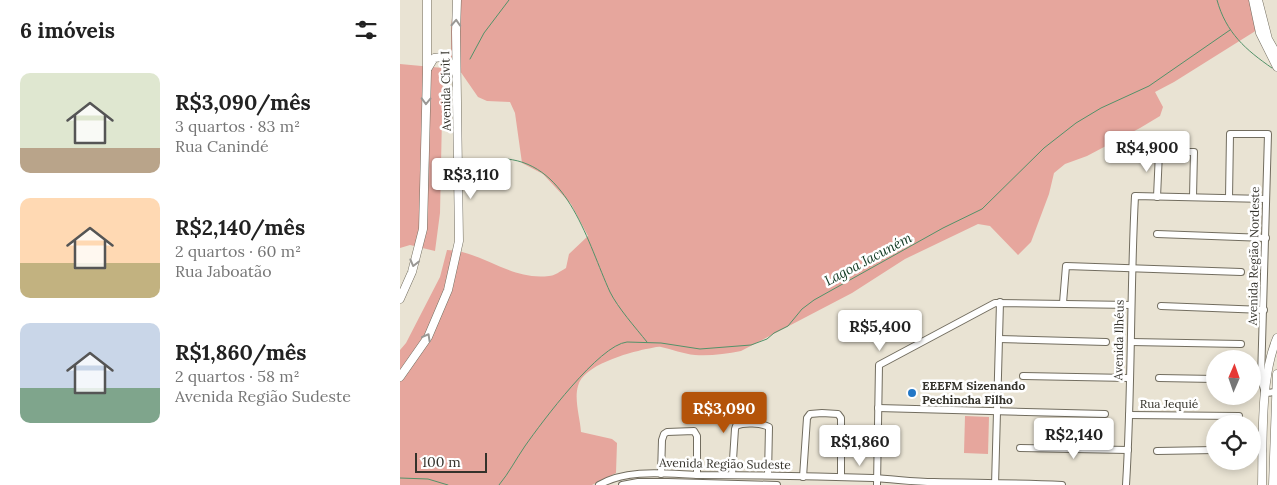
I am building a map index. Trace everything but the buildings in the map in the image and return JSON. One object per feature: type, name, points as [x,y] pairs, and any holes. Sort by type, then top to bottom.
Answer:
[{"type":"main road","name":"Avenida Civit I","points":[[400,299],[412,272],[422,229],[427,72],[427,0]]},
{"type":"main road","name":"Avenida Civit I","points":[[400,378],[428,337],[438,314],[448,290],[459,241],[457,0]]},
{"type":"main road","points":[[1253,0],[1260,33],[1277,66]]},
{"type":"main road","points":[[1258,0],[1268,39],[1277,55]]},
{"type":"main road","points":[[427,72],[434,58],[442,58],[450,63],[457,75]]},
{"type":"main road","points":[[1262,485],[1265,393],[1271,355],[1277,338]]},
{"type":"main road","points":[[1274,485],[1277,374]]},
{"type":"main road","points":[[1255,485],[1262,473]]},
{"type":"street","name":"Avenida Região Nordeste","points":[[1229,198],[1230,134],[1268,134],[1261,379],[1265,393]]},
{"type":"street","points":[[1194,196],[1194,152],[1160,152],[1157,197],[1194,196],[1266,199]]},
{"type":"street","name":"Avenida Ilhéus","points":[[1126,485],[1135,196],[1157,197]]},
{"type":"street","points":[[1157,234],[1266,238]]},
{"type":"street","points":[[1063,303],[1066,266],[1241,272]]},
{"type":"street","points":[[995,483],[1000,302]]},
{"type":"street","points":[[876,482],[878,365],[995,303],[1131,305]]},
{"type":"street","points":[[1161,306],[1264,310]]},
{"type":"street","points":[[999,339],[1106,342]]},
{"type":"street","points":[[1131,342],[1241,344]]},
{"type":"street","points":[[1023,376],[1129,378]]},
{"type":"street","points":[[1159,378],[1206,378]]},
{"type":"street","points":[[1265,393],[1276,392]]},
{"type":"street","points":[[878,408],[1105,414]]},
{"type":"street","points":[[803,477],[807,418],[810,414],[822,413],[838,414],[841,418],[840,477]]},
{"type":"street","name":"Rua Jequié","points":[[1129,415],[1206,416]]},
{"type":"street","points":[[732,475],[735,427],[738,424],[751,424],[769,428],[768,475]]},
{"type":"street","points":[[661,474],[663,436],[667,432],[694,432],[697,434],[694,474],[690,483]]},
{"type":"street","points":[[1020,448],[1128,450]]},
{"type":"street","points":[[1157,451],[1206,450]]},
{"type":"street","name":"Avenida Região Sudeste","points":[[599,485],[626,475],[694,474],[840,477],[876,482],[1062,485]]},
{"type":"street","points":[[750,475],[752,485]]},
{"type":"street","name":"Avenida Região Sudeste","points":[[622,485],[638,482],[777,485]]},
{"type":"shaded area","points":[[454,0],[1250,0],[1257,30],[1155,92],[1163,107],[1160,116],[1087,156],[1065,164],[1054,173],[1049,194],[1031,242],[1018,255],[990,226],[978,224],[905,259],[852,293],[741,351],[695,355],[658,347],[618,357],[588,372],[582,379],[577,391],[581,432],[612,439],[617,443],[616,473],[592,485],[400,485],[400,350],[406,343],[440,277],[447,250],[473,255],[522,274],[549,276],[566,268],[569,254],[588,236],[571,204],[543,174],[522,163],[515,113],[510,102],[487,101],[478,97],[451,58],[451,27]]},
{"type":"shaded area","points":[[400,64],[443,68],[440,213],[435,251],[410,245],[400,248]]},
{"type":"shaded area","points":[[965,416],[989,417],[988,454],[964,453]]},
{"type":"waterway","points":[[470,59],[484,33],[509,0]]},
{"type":"waterway","name":"Lagoa Jacuném","points":[[1217,0],[1226,22],[1238,40],[1272,68]]},
{"type":"waterway","name":"Lagoa Jacuném","points":[[499,485],[557,403],[587,370],[615,346],[627,342],[661,343],[700,349],[751,345],[767,339],[788,326],[802,309],[814,300],[943,228],[982,209],[1044,148],[1076,123],[1101,108],[1149,86],[1230,30]]},
{"type":"waterway","name":"Lagoa Jacuném","points":[[507,159],[528,164],[546,176],[561,191],[574,210],[584,230],[613,298],[647,342]]},
{"type":"waterway","points":[[400,478],[428,479],[448,485]]},
{"type":"place","name":"EEEFM Sizenando Pechincha Filho","points":[[912,393]]}]
